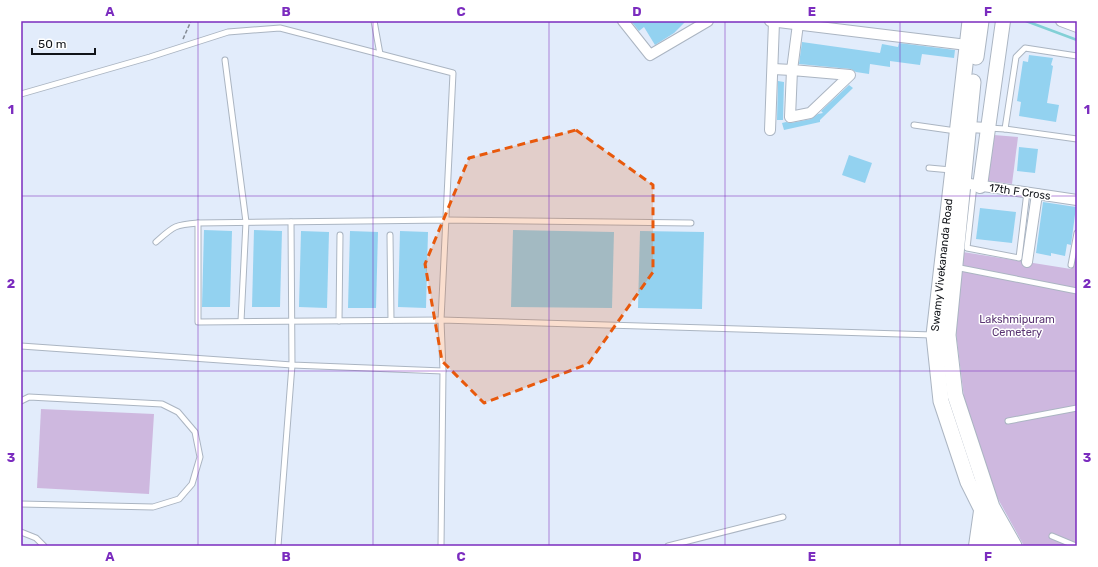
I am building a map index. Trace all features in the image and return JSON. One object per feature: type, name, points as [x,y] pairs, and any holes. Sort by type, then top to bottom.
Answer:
[{"type":"main road","name":"Swamy Vivekananda Road","points":[[970,21],[962,129],[972,184],[954,267],[948,334],[954,395],[1000,546]]},
{"type":"main road","name":"Swamy Vivekananda Road","points":[[981,21],[962,129],[952,170],[934,334],[941,401],[968,482],[990,516],[1014,546]]},
{"type":"street","points":[[623,21],[650,55],[707,21]]},
{"type":"street","points":[[770,21],[967,46]]},
{"type":"street","points":[[972,184],[988,128],[1003,21]]},
{"type":"street","points":[[1061,21],[1077,26]]},
{"type":"street","points":[[770,130],[774,22]]},
{"type":"street","points":[[773,69],[792,70],[850,76],[810,113],[790,117],[792,70],[798,24]]},
{"type":"street","points":[[962,129],[988,128]]},
{"type":"street","name":"17th F Cross","points":[[972,184],[1077,200]]},
{"type":"street","points":[[1027,262],[1032,193]]},
{"type":"street","points":[[976,546],[990,516]]},
{"type":"street","points":[[987,546],[990,516]]},
{"type":"lane","points":[[374,21],[380,54]]},
{"type":"lane","points":[[21,94],[228,32],[280,28],[453,73],[441,320],[441,546]]},
{"type":"lane","points":[[1005,129],[1016,57],[1025,48],[1077,56]]},
{"type":"lane","points":[[225,60],[246,222],[241,321]]},
{"type":"lane","points":[[914,125],[962,129]]},
{"type":"lane","points":[[988,128],[1077,139]]},
{"type":"lane","points":[[929,168],[952,170]]},
{"type":"lane","points":[[972,184],[967,248],[1019,258],[1032,193]]},
{"type":"lane","points":[[156,242],[173,227],[198,223],[446,220],[691,223]]},
{"type":"lane","points":[[278,546],[292,365],[291,222]]},
{"type":"lane","points":[[198,223],[198,322],[441,320],[916,335],[934,334]]},
{"type":"lane","points":[[1071,265],[1077,233]]},
{"type":"lane","points":[[339,321],[340,235]]},
{"type":"lane","points":[[390,235],[391,320]]},
{"type":"lane","points":[[954,267],[1077,291]]},
{"type":"lane","points":[[21,346],[292,365],[442,371]]},
{"type":"lane","points":[[21,401],[29,396],[162,404],[178,412],[195,432],[200,457],[192,484],[179,500],[153,507],[21,504]]},
{"type":"lane","points":[[1008,421],[1077,408]]},
{"type":"lane","points":[[668,546],[783,517]]},
{"type":"lane","points":[[21,532],[36,538],[44,546]]},
{"type":"lane","points":[[1052,536],[1076,546]]},
{"type":"path","points":[[175,49],[182,42],[191,21]]},
{"type":"highlighted area","points":[[576,130],[653,185],[653,272],[588,364],[484,403],[442,361],[425,264],[469,158]]},
{"type":"green space","points":[[994,135],[1018,137],[1012,184],[988,181]]},
{"type":"green space","name":"Lakshmipuram Cemetery","points":[[1077,244],[1077,546],[1024,546],[992,488],[965,406],[956,333],[963,252],[1071,269]]},
{"type":"green space","points":[[41,409],[154,414],[149,494],[37,488]]},
{"type":"building","points":[[631,21],[686,21],[674,33],[655,45],[644,27],[639,31]]},
{"type":"building","points":[[802,42],[880,53],[882,44],[898,47],[899,43],[955,50],[954,58],[922,54],[920,65],[890,61],[890,67],[870,64],[869,74],[856,72],[851,69],[799,64]]},
{"type":"building","points":[[1029,55],[1053,58],[1047,103],[1059,105],[1056,122],[1019,116],[1021,102],[1017,101],[1023,61],[1028,62]]},
{"type":"building","points":[[778,81],[784,82],[783,120],[777,120]]},
{"type":"building","points":[[849,85],[853,88],[820,120],[820,122],[784,130],[782,123],[791,123],[811,119],[818,114],[823,113],[821,111]]},
{"type":"building","points":[[1019,147],[1038,149],[1035,173],[1017,171]]},
{"type":"building","points":[[849,155],[872,163],[865,183],[842,175]]},
{"type":"building","points":[[1043,202],[1076,207],[1071,245],[1067,244],[1065,256],[1051,253],[1051,256],[1036,253]]},
{"type":"building","points":[[980,208],[1016,212],[1012,243],[976,239]]},
{"type":"building","points":[[204,230],[232,231],[230,307],[202,307]]},
{"type":"building","points":[[254,230],[282,231],[280,307],[252,307]]},
{"type":"building","points":[[513,230],[614,232],[612,308],[511,307]]},
{"type":"building","points":[[301,231],[329,232],[327,308],[299,307]]},
{"type":"building","points":[[350,231],[378,232],[376,308],[348,308]]},
{"type":"building","points":[[400,231],[428,232],[426,308],[398,307]]},
{"type":"building","points":[[640,231],[704,232],[702,309],[638,308]]},
{"type":"waterway","points":[[1026,21],[1077,40]]}]
